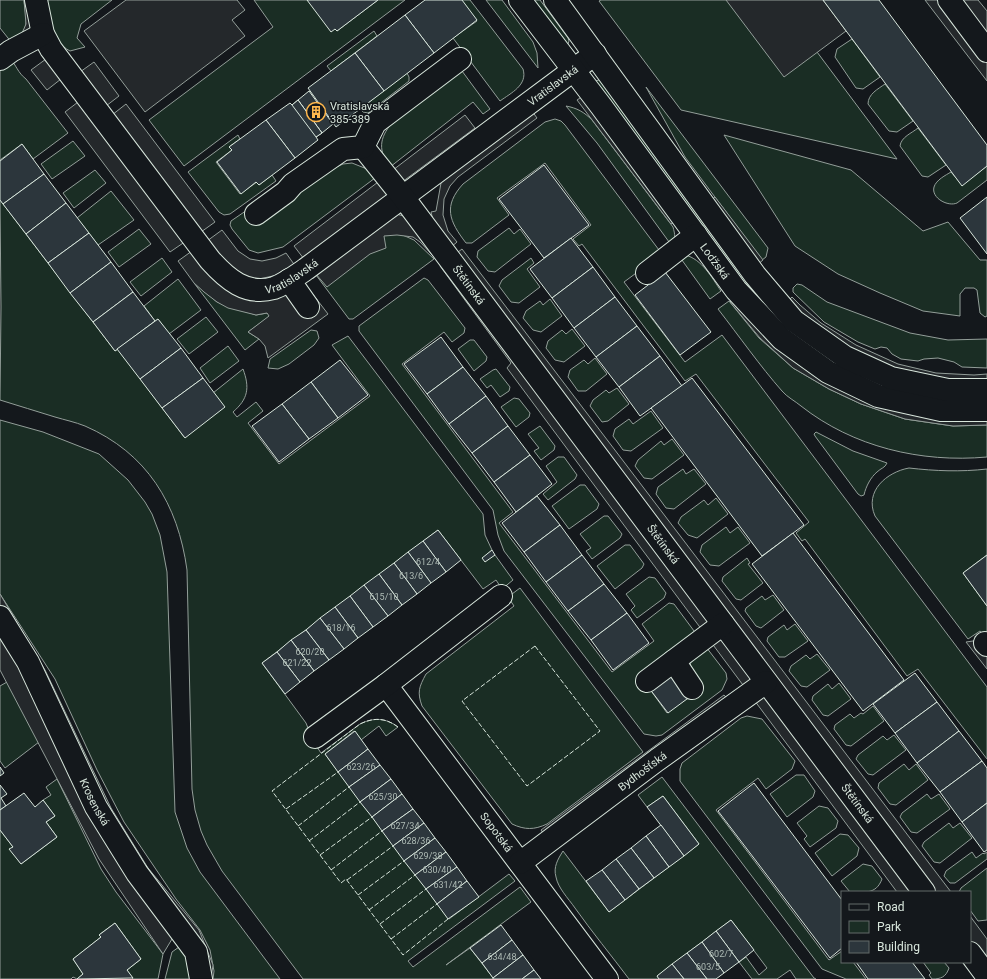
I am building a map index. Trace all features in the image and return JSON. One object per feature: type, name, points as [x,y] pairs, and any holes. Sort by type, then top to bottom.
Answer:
[{"type":"street","name":"Vratislavská","points":[[36,0],[43,34],[55,55],[210,260],[230,280],[244,287],[258,290],[273,288],[289,280],[595,54]]},
{"type":"street","name":"Lodžská","points":[[520,0],[736,290],[782,339],[828,372],[878,396],[941,410],[987,410]]},
{"type":"street","points":[[555,0],[755,275],[794,320],[845,357],[891,378],[948,390],[987,390]]},
{"type":"street","points":[[949,0],[987,50]]},
{"type":"street","points":[[0,59],[11,51],[43,34]]},
{"type":"street","points":[[256,214],[286,192],[293,184],[343,149],[363,147],[375,123],[460,59]]},
{"type":"street","name":"Štětínská","points":[[363,147],[403,197],[923,891]]},
{"type":"street","points":[[647,273],[696,236]]},
{"type":"street","points":[[289,280],[308,307]]},
{"type":"street","points":[[315,737],[386,685],[501,596]]},
{"type":"street","name":"Krosenská","points":[[0,617],[28,662],[96,807],[137,873],[196,952],[201,979]]},
{"type":"street","points":[[647,681],[723,624]]},
{"type":"street","points":[[674,661],[692,688]]},
{"type":"street","name":"Bydhošťská","points":[[520,863],[657,760],[766,682]]},
{"type":"street","name":"Sopotská","points":[[386,685],[607,979]]},
{"type":"street","points":[[971,955],[987,976]]},
{"type":"green space","points":[[0,0],[24,0],[26,19],[25,28],[18,38],[12,43],[0,28]]},
{"type":"green space","points":[[44,0],[112,0],[81,24],[77,38],[85,47],[70,51],[58,41],[54,35],[49,22]]},
{"type":"green space","points":[[254,0],[307,0],[337,31],[378,0],[405,0],[184,166],[149,120],[273,27]]},
{"type":"green space","points":[[461,0],[470,0],[523,69],[524,75],[521,84],[518,88],[500,101],[453,38],[477,21]]},
{"type":"green space","points":[[486,0],[502,0],[533,42],[537,53],[538,68]]},
{"type":"green space","points":[[529,0],[540,0],[568,38],[568,44],[564,45]]},
{"type":"green space","points":[[726,0],[817,52],[897,159],[681,110],[599,1]]},
{"type":"green space","points":[[374,31],[377,36],[331,71],[327,66]]},
{"type":"green space","points":[[852,39],[880,77],[863,89],[856,88],[835,57],[837,49]]},
{"type":"green space","points":[[10,58],[68,133],[33,159],[22,144],[0,160],[0,65]]},
{"type":"green space","points":[[462,71],[490,109],[483,114],[473,102],[390,167],[383,155],[382,139],[392,123]]},
{"type":"green space","points":[[407,73],[409,81],[368,113],[363,112],[360,109]]},
{"type":"green space","points":[[599,80],[603,82],[739,264],[849,367],[833,368],[765,311],[595,81]]},
{"type":"green space","points":[[885,84],[913,121],[897,132],[889,131],[868,104],[870,97]]},
{"type":"green space","points":[[646,87],[768,248],[766,257],[762,260],[685,157]]},
{"type":"green space","points":[[566,106],[580,111],[592,120],[673,227],[675,237],[672,246],[597,143]]},
{"type":"green space","points":[[555,119],[561,121],[565,125],[662,254],[624,282],[685,362],[722,335],[987,687],[987,759],[918,669],[907,676],[805,539],[802,541],[796,533],[809,522],[696,374],[685,381],[582,244],[579,246],[573,239],[591,225],[545,163],[497,198],[509,215],[472,243],[466,243],[460,235],[452,220],[451,207],[453,199],[463,184],[545,122]]},
{"type":"green space","points":[[918,128],[946,165],[928,177],[922,176],[900,146],[902,140]]},
{"type":"green space","points":[[238,135],[240,139],[230,146],[232,150],[216,162],[240,194],[257,182],[259,185],[272,175],[276,181],[230,214],[224,215],[219,212],[188,172]]},
{"type":"green space","points":[[724,135],[851,170],[923,231],[948,222],[980,260],[987,260],[987,316],[985,317],[980,313],[977,290],[974,288],[965,288],[960,294],[960,316],[923,311],[838,274],[795,246]]},
{"type":"green space","points":[[73,141],[85,156],[52,179],[41,164]]},
{"type":"green space","points":[[352,163],[367,169],[375,178],[283,247],[258,253],[249,250],[232,229],[230,225],[231,221],[250,208],[343,164]]},
{"type":"green space","points":[[987,166],[987,180],[957,203],[945,203],[935,195],[935,184],[951,172],[962,185]]},
{"type":"green space","points":[[95,170],[106,183],[74,208],[63,193]]},
{"type":"green space","points":[[111,191],[134,220],[98,245],[77,218]]},
{"type":"green space","points":[[0,200],[115,351],[118,349],[184,437],[224,407],[213,393],[243,369],[247,388],[245,398],[233,412],[237,417],[256,402],[263,411],[248,423],[279,464],[370,396],[332,345],[348,336],[483,514],[485,535],[492,550],[483,558],[495,555],[513,580],[502,589],[496,580],[483,589],[438,530],[262,663],[306,723],[313,741],[321,753],[360,724],[370,720],[384,720],[398,727],[386,736],[379,726],[361,740],[354,731],[325,754],[449,919],[509,874],[515,881],[408,961],[413,967],[520,887],[531,902],[446,965],[470,948],[494,979],[303,979],[222,871],[201,831],[195,810],[192,789],[187,570],[183,546],[176,523],[156,483],[142,466],[126,451],[107,437],[85,426],[0,400]]},
{"type":"green space","points":[[509,228],[514,234],[520,229],[531,244],[495,272],[488,271],[477,257],[478,251]]},
{"type":"green space","points":[[139,229],[151,244],[119,267],[108,252]]},
{"type":"green space","points":[[398,233],[414,240],[434,259],[353,319],[349,319],[316,275],[365,238]]},
{"type":"green space","points":[[685,255],[697,260],[721,291],[710,299],[679,256]]},
{"type":"green space","points":[[162,258],[172,272],[141,296],[130,282]]},
{"type":"green space","points":[[531,258],[534,263],[527,269],[540,287],[519,303],[511,302],[499,286],[502,280]]},
{"type":"green space","points":[[424,278],[428,280],[465,328],[464,333],[452,342],[444,332],[402,364],[513,512],[499,523],[612,672],[654,641],[642,624],[669,603],[674,604],[697,635],[649,688],[667,713],[698,690],[691,675],[690,666],[691,661],[703,643],[726,673],[727,679],[722,690],[662,735],[656,736],[644,734],[504,551],[498,535],[493,510],[359,331],[359,326]]},
{"type":"green space","points":[[178,279],[201,310],[169,334],[158,319],[155,321],[144,306]]},
{"type":"green space","points":[[194,283],[217,302],[256,315],[267,313],[270,316],[248,332],[259,339],[245,350]]},
{"type":"green space","points":[[797,284],[802,285],[827,302],[910,333],[948,340],[987,339],[987,368],[962,367],[954,362],[938,358],[918,361],[901,359],[892,354],[887,348],[881,347],[875,349],[858,342],[824,322],[793,292],[793,288]]},
{"type":"green space","points":[[550,299],[562,316],[541,332],[533,330],[523,318],[526,311],[540,301],[543,305]]},
{"type":"green space","points":[[729,301],[759,338],[793,368],[829,389],[861,404],[905,419],[953,426],[987,425],[987,457],[937,457],[889,449],[865,442],[821,420],[784,393],[758,361],[718,309]]},
{"type":"green space","points":[[206,317],[218,332],[189,354],[177,339]]},
{"type":"green space","points":[[572,329],[585,346],[564,362],[555,360],[546,348],[548,341],[562,330],[566,334]]},
{"type":"green space","points":[[311,330],[317,331],[319,338],[314,345],[289,364],[278,369],[268,368],[270,359]]},
{"type":"green space","points":[[470,340],[474,340],[487,357],[486,361],[474,371],[458,349]]},
{"type":"green space","points":[[228,346],[239,361],[210,383],[200,368]]},
{"type":"green space","points":[[595,358],[607,374],[586,391],[578,391],[568,377],[570,370],[584,360],[588,364]]},
{"type":"green space","points":[[496,369],[510,387],[509,391],[500,397],[491,385],[487,388],[480,379]]},
{"type":"green space","points":[[617,388],[629,404],[608,421],[602,422],[590,406],[593,400],[606,390],[609,393]]},
{"type":"green space","points":[[514,398],[519,399],[530,413],[529,417],[516,427],[501,407]]},
{"type":"green space","points":[[651,411],[663,428],[631,451],[623,450],[613,436],[615,429],[629,419],[633,424]]},
{"type":"green space","points":[[0,420],[43,432],[99,454],[128,480],[145,502],[152,514],[160,535],[167,572],[175,812],[187,848],[200,872],[280,979],[213,979],[214,971],[210,950],[200,930],[176,899],[124,822],[97,770],[55,679],[0,594]]},
{"type":"green space","points":[[540,426],[555,446],[554,450],[541,460],[534,451],[539,448],[528,434]]},
{"type":"green space","points":[[816,432],[853,451],[887,463],[871,479],[864,495],[861,496],[858,494],[815,436],[814,434]]},
{"type":"green space","points":[[672,439],[684,455],[652,479],[644,478],[635,466],[638,460],[661,441],[664,445]]},
{"type":"green space","points":[[558,457],[564,457],[577,475],[575,479],[548,500],[543,494],[557,482],[546,466]]},
{"type":"green space","points":[[909,468],[948,471],[987,469],[987,555],[963,573],[987,606],[987,637],[980,631],[968,639],[875,516],[872,507],[875,491],[886,478],[901,470]]},
{"type":"green space","points":[[683,469],[686,474],[694,469],[706,484],[674,509],[666,508],[656,494],[658,487]]},
{"type":"green space","points":[[580,485],[585,485],[599,504],[597,509],[569,529],[552,506]]},
{"type":"green space","points":[[716,498],[728,514],[697,538],[688,535],[678,523],[681,517],[704,500],[708,505]]},
{"type":"green space","points":[[604,516],[608,516],[622,534],[620,538],[592,559],[586,551],[591,548],[580,534]]},
{"type":"green space","points":[[726,527],[730,533],[738,527],[750,543],[719,566],[710,565],[700,552],[702,545]]},
{"type":"green space","points":[[625,545],[630,545],[644,564],[642,568],[615,589],[597,566]]},
{"type":"green space","points":[[747,558],[750,563],[748,564],[763,583],[741,600],[736,599],[722,581],[723,577]]},
{"type":"green space","points":[[649,577],[655,578],[666,593],[664,598],[637,618],[631,610],[635,606],[626,594]]},
{"type":"green space","points":[[520,588],[643,752],[547,824],[530,828],[512,824],[422,706],[419,693],[420,686],[426,674],[514,606],[508,597]]},
{"type":"green space","points":[[773,595],[784,610],[761,628],[756,626],[745,611],[746,608],[762,596],[765,600]]},
{"type":"green space","points":[[795,624],[808,641],[785,657],[779,657],[767,641],[768,637],[784,625],[787,630]]},
{"type":"green space","points":[[817,654],[830,670],[807,687],[801,686],[789,671],[791,666],[806,655],[810,659]]},
{"type":"green space","points":[[7,682],[39,742],[5,768],[0,761],[0,686]]},
{"type":"green space","points":[[839,683],[851,699],[828,716],[823,715],[812,700],[813,696],[828,684],[832,689]]},
{"type":"green space","points":[[873,706],[884,721],[851,746],[846,745],[834,729],[835,725],[850,714],[854,718],[861,713],[863,714]]},
{"type":"green space","points":[[747,716],[762,719],[795,761],[792,769],[766,789],[758,778],[716,810],[829,960],[841,952],[841,963],[854,963],[866,979],[846,979],[822,969],[680,781],[680,769],[682,763],[741,718]]},
{"type":"green space","points":[[894,735],[906,750],[873,775],[868,774],[856,759],[858,755],[883,736],[887,740]]},
{"type":"green space","points":[[904,764],[909,770],[916,764],[928,780],[896,805],[890,804],[878,788],[879,783]]},
{"type":"green space","points":[[796,775],[804,775],[815,791],[813,797],[787,817],[770,794]]},
{"type":"green space","points":[[662,777],[816,979],[796,979],[790,970],[777,979],[752,979],[739,962],[746,957],[759,975],[767,968],[731,920],[657,976],[659,979],[629,979],[595,935],[557,881],[555,873],[558,860],[563,851],[609,912],[699,844],[663,796],[647,807],[638,795]]},
{"type":"green space","points":[[57,779],[101,869],[116,892],[163,954],[158,979],[133,979],[127,970],[141,959],[115,923],[100,934],[101,937],[73,959],[83,974],[77,979],[73,977],[71,979],[0,979],[0,830],[13,847],[10,849],[21,864],[57,837],[46,822],[55,816],[43,800],[51,795],[46,787]]},
{"type":"green space","points":[[927,794],[931,799],[939,794],[950,809],[917,833],[911,832],[900,817],[902,813]]},
{"type":"green space","points":[[819,806],[828,808],[838,821],[836,828],[810,847],[804,839],[807,836],[797,823]]},
{"type":"green space","points":[[949,823],[953,828],[960,823],[972,838],[940,863],[934,862],[922,846],[924,842]]},
{"type":"green space","points":[[840,834],[848,835],[859,848],[857,856],[832,876],[815,853]]},
{"type":"green space","points":[[972,852],[976,858],[987,852],[987,859],[955,883],[950,883],[944,876],[946,871]]},
{"type":"green space","points":[[863,864],[872,866],[882,879],[876,888],[871,891],[849,891],[841,881]]},
{"type":"green space","points":[[987,868],[987,920],[978,921],[971,911],[971,891],[960,891],[961,888]]},
{"type":"green space","points":[[186,942],[194,979],[165,979],[172,952]]},
{"type":"green space","points":[[924,963],[945,963],[949,968],[943,977],[938,979],[932,979],[929,975],[931,973]]},
{"type":"shaded area","points":[[24,0],[31,0],[35,33],[20,38],[26,24]]},
{"type":"shaded area","points":[[126,0],[237,0],[245,10],[232,20],[245,36],[145,112],[84,31]]},
{"type":"shaded area","points":[[726,0],[823,0],[846,31],[784,77]]},
{"type":"shaded area","points":[[925,0],[978,0],[987,11],[987,81]]},
{"type":"shaded area","points":[[46,59],[61,79],[47,90],[31,70]]},
{"type":"shaded area","points":[[94,62],[119,96],[106,106],[80,72]]},
{"type":"shaded area","points":[[583,96],[677,220],[671,224],[577,100]]},
{"type":"shaded area","points":[[82,99],[189,239],[170,252],[65,112]]},
{"type":"shaded area","points":[[126,104],[215,222],[201,232],[112,115]]},
{"type":"shaded area","points":[[532,111],[537,118],[458,177],[450,186],[444,199],[443,215],[448,231],[457,242],[450,248],[433,220],[431,212],[436,211],[441,183],[433,179]]},
{"type":"shaded area","points":[[465,115],[475,128],[402,182],[393,170]]},
{"type":"shaded area","points":[[382,179],[392,191],[304,259],[294,246]]},
{"type":"shaded area","points":[[715,197],[763,260],[757,265],[710,201]]},
{"type":"shaded area","points":[[389,212],[411,218],[435,258],[420,242],[413,237],[397,235],[384,236],[386,248],[370,254],[327,287],[315,273]]},
{"type":"shaded area","points":[[222,230],[238,251],[250,259],[262,261],[276,258],[286,253],[296,267],[282,274],[259,279],[252,279],[233,271],[207,241]]},
{"type":"shaded area","points":[[462,249],[950,891],[896,891],[507,368],[511,363],[440,266]]},
{"type":"shaded area","points":[[192,251],[210,274],[308,288],[328,314],[268,358],[265,346],[259,339],[248,332],[269,316],[267,313],[256,315],[228,308],[204,292],[194,283],[178,261]]},
{"type":"shaded area","points":[[792,297],[821,323],[856,345],[898,364],[936,373],[974,375],[987,374],[987,382],[936,379],[897,370],[851,351],[817,328],[788,301]]},
{"type":"shaded area","points":[[735,298],[797,362],[987,419],[987,425],[953,426],[905,419],[861,404],[829,389],[793,368],[760,338],[730,302]]},
{"type":"shaded area","points":[[0,594],[45,670],[111,808],[148,868],[199,930],[213,965],[211,979],[178,929],[163,954],[99,859],[0,670]]},
{"type":"shaded area","points":[[987,639],[987,669],[966,642]]},
{"type":"shaded area","points":[[724,695],[730,702],[546,837],[541,830]]},
{"type":"shaded area","points":[[971,917],[987,939],[987,979],[971,963]]},
{"type":"building","points":[[307,0],[378,0],[337,31],[335,29],[331,32]]},
{"type":"building","points":[[425,0],[462,0],[477,20],[434,53],[405,15]]},
{"type":"building","points":[[823,0],[879,0],[987,145],[987,166],[962,186]]},
{"type":"building","points":[[405,15],[434,53],[384,91],[355,53]]},
{"type":"building","points":[[355,53],[384,91],[336,127],[308,88]]},
{"type":"building","name":"Vratislavská 385-389","points":[[309,91],[333,124],[322,133],[298,100]]},
{"type":"building","points":[[298,100],[322,133],[316,137],[318,140],[295,158],[266,120],[290,103],[292,105]]},
{"type":"building","points":[[298,100],[322,133],[316,137],[292,105]]},
{"type":"building","points":[[266,120],[295,158],[259,185],[256,182],[241,194],[217,162],[232,150],[229,147]]},
{"type":"building","points":[[22,144],[44,174],[3,204],[0,200],[0,161]]},
{"type":"building","points":[[544,165],[589,225],[544,258],[499,199]]},
{"type":"building","points":[[44,174],[66,203],[26,234],[3,204]]},
{"type":"building","points":[[987,197],[987,254],[960,218]]},
{"type":"building","points":[[66,203],[89,233],[48,263],[26,234]]},
{"type":"building","points":[[89,233],[111,262],[70,293],[48,263]]},
{"type":"building","points":[[571,238],[593,267],[552,298],[530,269]]},
{"type":"building","points":[[111,262],[133,292],[93,322],[70,293]]},
{"type":"building","points":[[593,267],[615,297],[574,328],[552,298]]},
{"type":"building","points":[[665,272],[711,332],[680,355],[635,295]]},
{"type":"building","points":[[133,292],[155,321],[115,351],[93,322]]},
{"type":"building","points":[[615,297],[637,326],[596,357],[574,328]]},
{"type":"building","points":[[158,319],[181,348],[140,379],[117,349]]},
{"type":"building","points":[[637,326],[660,356],[619,387],[596,357]]},
{"type":"building","points":[[441,337],[463,367],[427,394],[404,364]]},
{"type":"building","points":[[181,348],[203,378],[162,408],[140,379]]},
{"type":"building","points":[[660,356],[682,386],[640,416],[619,387]]},
{"type":"building","points":[[340,360],[368,395],[338,418],[311,382]]},
{"type":"building","points":[[463,367],[486,396],[449,424],[427,394]]},
{"type":"building","points":[[203,378],[225,407],[185,438],[162,408]]},
{"type":"building","points":[[692,378],[804,525],[762,556],[651,408]]},
{"type":"building","points":[[311,382],[338,418],[309,439],[282,404]]},
{"type":"building","points":[[486,396],[508,426],[472,453],[449,424]]},
{"type":"building","points":[[282,404],[309,439],[279,462],[252,426]]},
{"type":"building","points":[[508,426],[530,455],[494,482],[472,453]]},
{"type":"building","points":[[530,455],[552,484],[516,512],[494,482]]},
{"type":"building","points":[[537,496],[560,525],[524,552],[502,523]]},
{"type":"building","points":[[560,525],[582,555],[546,582],[524,552]]},
{"type":"building","points":[[438,530],[461,560],[446,572],[423,541]]},
{"type":"building","points":[[793,533],[904,680],[863,711],[752,564]]},
{"type":"building","points":[[423,541],[446,572],[431,583],[408,552]]},
{"type":"building","points":[[492,550],[495,555],[485,562],[482,558]]},
{"type":"building","points":[[408,552],[431,583],[417,594],[394,563]]},
{"type":"building","points":[[582,555],[604,584],[568,611],[546,582]]},
{"type":"building","points":[[987,555],[987,606],[963,573]]},
{"type":"building","points":[[394,563],[417,594],[402,605],[379,574]]},
{"type":"building","points":[[379,574],[402,605],[388,616],[364,585]]},
{"type":"building","points":[[604,584],[627,613],[591,640],[568,611]]},
{"type":"building","points":[[364,585],[388,616],[373,627],[350,596]]},
{"type":"building","points":[[350,596],[373,627],[358,638],[335,607]]},
{"type":"building","points":[[335,607],[358,638],[344,649],[320,618]]},
{"type":"building","points":[[627,613],[649,643],[613,670],[591,640]]},
{"type":"building","points":[[320,618],[344,649],[329,660],[306,630]]},
{"type":"building","points":[[306,630],[329,660],[314,671],[291,640]]},
{"type":"building","points":[[291,640],[314,671],[300,682],[277,652]]},
{"type":"building","points":[[277,652],[300,682],[285,694],[262,663]]},
{"type":"building","points":[[672,671],[691,696],[668,713],[649,688]]},
{"type":"building","points":[[915,673],[937,702],[895,733],[873,704]]},
{"type":"building","points":[[937,702],[959,731],[917,763],[895,733]]},
{"type":"building","points":[[355,731],[368,749],[338,772],[325,754]]},
{"type":"building","points":[[959,731],[982,761],[940,792],[917,763]]},
{"type":"building","points":[[368,749],[380,765],[349,787],[338,772]]},
{"type":"building","points":[[982,761],[987,768],[987,803],[962,822],[940,792]]},
{"type":"building","points":[[380,765],[391,779],[360,802],[349,787]]},
{"type":"building","points":[[0,767],[4,773],[0,776]]},
{"type":"building","points":[[391,779],[402,794],[372,817],[360,802]]},
{"type":"building","points":[[754,783],[841,899],[841,949],[830,958],[718,811]]},
{"type":"building","points":[[0,785],[7,794],[1,798],[6,806],[0,810]]},
{"type":"building","points":[[24,793],[35,807],[43,800],[55,816],[46,822],[57,837],[21,864],[9,849],[13,847],[0,830],[0,810]]},
{"type":"building","points":[[402,794],[413,809],[382,831],[372,817]]},
{"type":"building","points":[[663,796],[699,844],[684,856],[647,807]]},
{"type":"building","points":[[987,803],[987,850],[984,852],[962,822]]},
{"type":"building","points":[[413,809],[424,823],[393,846],[382,831]]},
{"type":"building","points":[[424,823],[435,838],[404,861],[393,846]]},
{"type":"building","points":[[661,825],[684,856],[669,867],[646,836]]},
{"type":"building","points":[[646,836],[669,867],[654,878],[631,848]]},
{"type":"building","points":[[435,838],[446,852],[415,875],[404,861]]},
{"type":"building","points":[[631,848],[654,878],[639,889],[616,859]]},
{"type":"building","points":[[446,852],[457,867],[426,889],[415,875]]},
{"type":"building","points":[[616,859],[639,889],[625,900],[602,870]]},
{"type":"building","points":[[457,867],[467,881],[437,904],[426,889]]},
{"type":"building","points":[[602,870],[625,900],[609,912],[586,881]]},
{"type":"building","points":[[467,881],[479,897],[448,919],[437,904]]},
{"type":"building","points":[[731,920],[754,950],[739,962],[716,931]]},
{"type":"building","points":[[115,923],[141,959],[127,970],[133,978],[77,979],[83,974],[73,959],[101,937],[99,935]]},
{"type":"building","points":[[501,925],[512,940],[482,963],[470,948]]},
{"type":"building","points":[[716,931],[739,962],[724,973],[702,942]]},
{"type":"building","points":[[512,940],[523,955],[493,978],[482,963]]},
{"type":"building","points":[[702,942],[724,973],[716,979],[707,979],[687,953]]},
{"type":"building","points":[[687,953],[707,979],[684,979],[672,964]]},
{"type":"building","points":[[523,955],[534,970],[522,979],[493,979],[493,978]]},
{"type":"building","points":[[857,963],[913,963],[925,979],[868,979]]},
{"type":"building","points":[[672,964],[684,979],[659,979],[657,976]]},
{"type":"building","points":[[534,970],[541,979],[522,979]]},
{"type":"fence","points":[[535,646],[600,731],[527,786],[462,701],[535,646]]},
{"type":"fence","points":[[398,727],[384,720],[370,720],[360,724],[272,791],[341,883],[346,879],[403,955],[448,919]]},
{"type":"fence","points":[[286,809],[338,772]]},
{"type":"fence","points":[[298,826],[349,787]]},
{"type":"fence","points":[[309,841],[360,802]]},
{"type":"fence","points":[[320,855],[372,817]]},
{"type":"fence","points":[[331,870],[382,831]]},
{"type":"fence","points":[[347,880],[393,846]]},
{"type":"fence","points":[[358,895],[404,861]]},
{"type":"fence","points":[[369,910],[415,875]]},
{"type":"fence","points":[[380,924],[426,889]]},
{"type":"fence","points":[[391,939],[437,904]]},
{"type":"place","name":"Vratislavská 385-389","points":[[316,112]]}]
